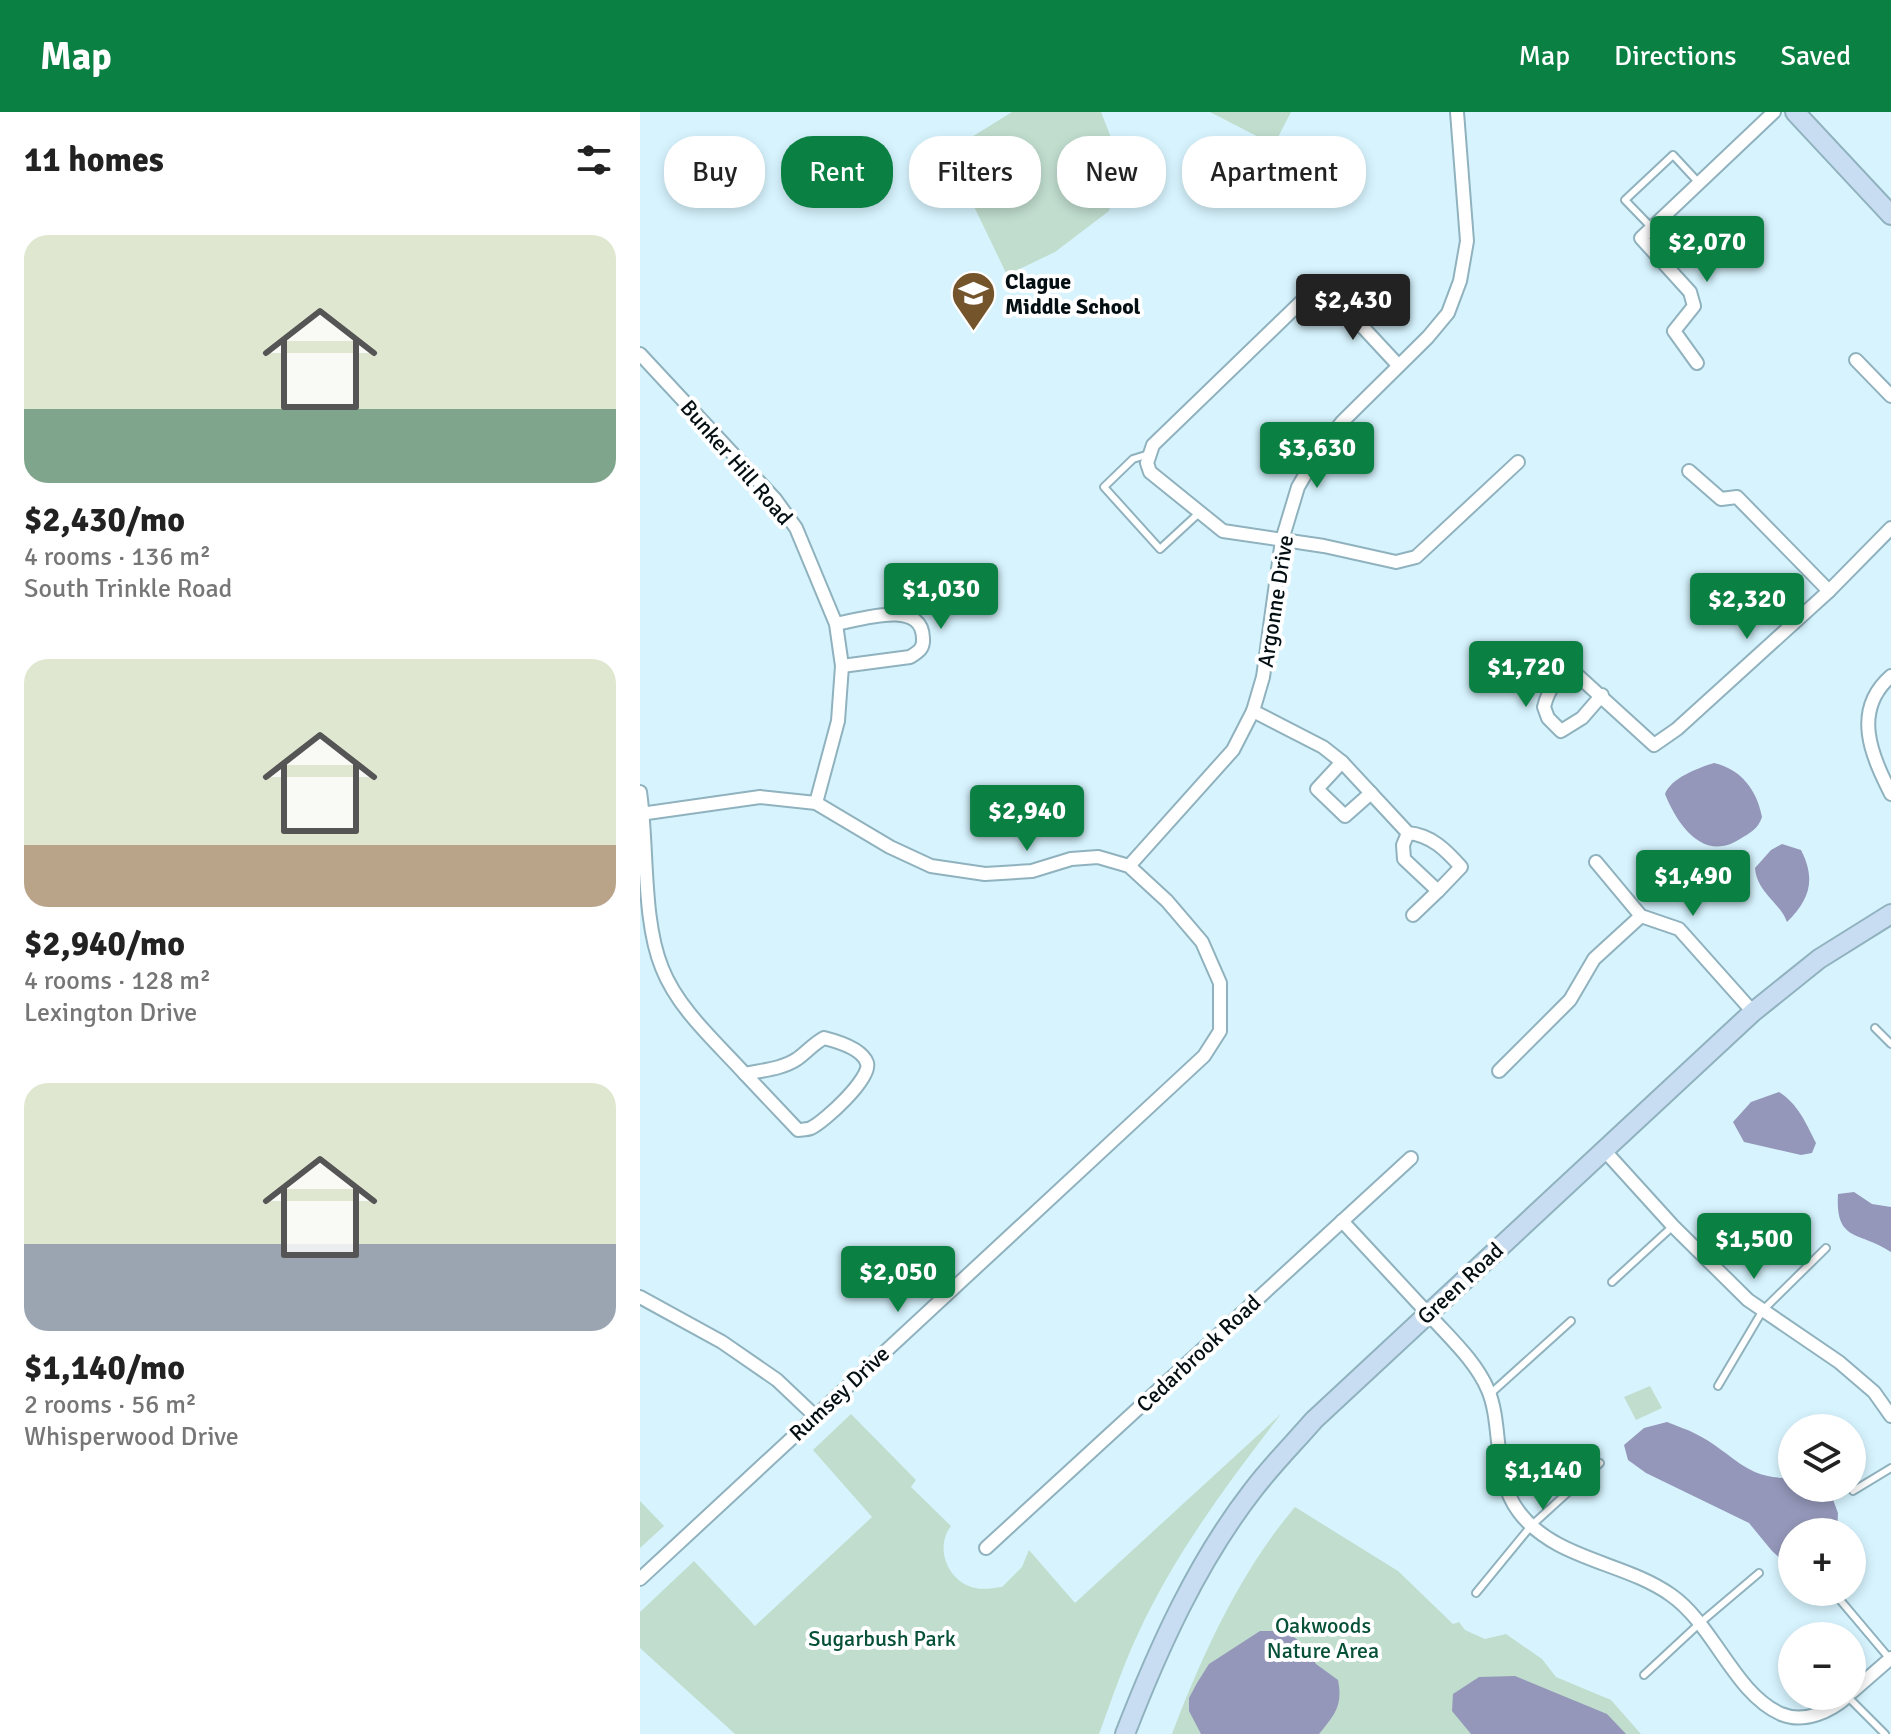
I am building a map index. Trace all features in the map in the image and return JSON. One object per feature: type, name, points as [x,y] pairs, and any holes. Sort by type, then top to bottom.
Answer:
[{"type":"street","name":"Argonne Drive","points":[[1129,866],[1233,750],[1253,711],[1263,677],[1282,540],[1298,487],[1319,451],[1342,422],[1448,313],[1460,281],[1467,241],[1457,112]]},
{"type":"street","points":[[1697,363],[1674,331],[1694,306],[1690,292],[1641,238],[1774,112]]},
{"type":"street","points":[[1795,112],[1891,215]]},
{"type":"street","points":[[1398,365],[1332,294],[1317,292],[1304,299],[1153,445],[1147,463],[1150,472],[1223,531],[1396,562],[1416,557],[1518,462]]},
{"type":"street","name":"Bunker Hill Road","points":[[640,354],[775,499],[796,528],[836,624],[842,666],[838,721],[816,803]]},
{"type":"street","points":[[1856,360],[1891,396]]},
{"type":"street","points":[[1689,471],[1721,499],[1737,497],[1829,591]]},
{"type":"street","points":[[1602,695],[1582,718],[1561,731],[1553,725],[1544,707],[1553,685],[1564,675],[1575,673],[1602,695],[1654,745],[1677,729],[1829,591],[1891,528]]},
{"type":"street","points":[[836,624],[897,613],[910,616],[923,632],[924,642],[920,651],[910,657],[842,666]]},
{"type":"street","points":[[1891,676],[1875,697],[1869,716],[1868,735],[1872,754],[1891,794]]},
{"type":"street","points":[[1253,711],[1323,747],[1342,762],[1408,833],[1422,834],[1433,841],[1461,867],[1413,915]]},
{"type":"street","points":[[1342,762],[1317,789],[1345,816],[1371,793]]},
{"type":"street","points":[[640,792],[651,924],[662,969],[686,1009],[745,1074],[798,1130],[810,1129],[861,1083],[867,1072],[867,1062],[847,1046],[824,1038],[784,1066],[745,1074]]},
{"type":"street","points":[[642,814],[760,797],[816,803],[890,847],[931,866],[985,874],[1032,871],[1071,859],[1098,857],[1129,866]]},
{"type":"street","points":[[1408,833],[1403,845],[1404,859],[1438,891]]},
{"type":"street","points":[[1596,862],[1641,916],[1679,929],[1753,1012]]},
{"type":"street","name":"Rumsey Drive","points":[[640,1579],[1204,1056],[1220,1031],[1220,983],[1202,942],[1167,901],[1129,866]]},
{"type":"street","name":"Green Road","points":[[1125,1734],[1169,1631],[1212,1551],[1253,1490],[1314,1420],[1753,1012],[1819,959],[1891,914]]},
{"type":"street","points":[[1499,1071],[1570,1000],[1594,959],[1641,916]]},
{"type":"street","points":[[1604,1150],[1673,1226],[1748,1300],[1839,1362],[1874,1392],[1891,1416]]},
{"type":"street","name":"Cedarbrook Road","points":[[986,1548],[1411,1158]]},
{"type":"street","points":[[1342,1221],[1472,1362],[1489,1395],[1506,1484],[1517,1509],[1531,1526],[1585,1557],[1652,1583],[1673,1596],[1700,1623],[1762,1702],[1783,1715],[1802,1717],[1828,1710]]},
{"type":"street","points":[[640,1297],[733,1349],[777,1380],[815,1416]]},
{"type":"street","points":[[1866,1680],[1891,1658]]},
{"type":"lane","points":[[1652,228],[1625,200],[1673,155],[1699,183]]},
{"type":"lane","points":[[1149,454],[1133,459],[1104,487],[1160,549],[1199,513]]},
{"type":"lane","points":[[1875,1028],[1891,1044]]},
{"type":"lane","points":[[1612,1282],[1673,1226]]},
{"type":"lane","points":[[1718,1386],[1763,1310],[1826,1248]]},
{"type":"lane","points":[[1489,1395],[1571,1321]]},
{"type":"lane","points":[[1476,1593],[1531,1526],[1600,1463]]},
{"type":"lane","points":[[1866,1483],[1891,1468]]},
{"type":"lane","points":[[1644,1675],[1759,1573]]},
{"type":"lane","points":[[1845,1606],[1891,1658]]},
{"type":"lane","points":[[1863,1710],[1885,1734]]},
{"type":"green space","points":[[1012,112],[1101,112],[1110,136],[1057,136],[1057,208],[1110,208],[1109,211],[1055,252],[1007,275],[975,208],[1041,208],[1041,136],[973,136]]},
{"type":"green space","points":[[1210,112],[1291,112],[1279,136],[1257,136]]},
{"type":"green space","points":[[1650,1386],[1662,1408],[1636,1420],[1624,1397]]},
{"type":"green space","name":"Sugarbush Park","points":[[851,1414],[916,1480],[911,1487],[951,1526],[946,1535],[944,1554],[957,1579],[975,1588],[1002,1587],[1022,1567],[1029,1550],[1075,1603],[1281,1414],[1221,1494],[1168,1577],[1132,1648],[1099,1734],[735,1734],[640,1648],[640,1612],[694,1561],[755,1626],[872,1517],[813,1450]]},
{"type":"green space","points":[[640,1501],[664,1526],[640,1548]]},
{"type":"green space","name":"Oakwoods Nature Area","points":[[1295,1507],[1398,1571],[1453,1624],[1459,1622],[1465,1630],[1485,1639],[1506,1634],[1542,1659],[1556,1677],[1611,1700],[1641,1734],[1172,1734],[1224,1615],[1257,1559]]},
{"type":"water","points":[[1714,763],[1732,770],[1746,782],[1756,798],[1762,817],[1756,828],[1727,845],[1714,846],[1693,837],[1684,828],[1665,794],[1679,778]]},
{"type":"water","points":[[1782,844],[1801,850],[1809,880],[1801,906],[1787,922],[1764,891],[1755,868],[1771,850]]},
{"type":"water","points":[[1779,1092],[1805,1121],[1816,1143],[1812,1153],[1801,1155],[1744,1142],[1733,1122],[1751,1102]]},
{"type":"water","points":[[1854,1192],[1872,1204],[1891,1207],[1891,1252],[1845,1228],[1838,1210],[1838,1194]]},
{"type":"water","points":[[1667,1422],[1693,1432],[1750,1470],[1778,1477],[1778,1502],[1834,1502],[1838,1518],[1778,1518],[1778,1556],[1749,1523],[1646,1473],[1628,1460],[1624,1445],[1644,1428]]},
{"type":"water","points":[[1260,1631],[1286,1631],[1304,1645],[1316,1664],[1338,1680],[1339,1697],[1333,1715],[1319,1734],[1201,1734],[1189,1711],[1189,1698],[1197,1683],[1209,1664]]},
{"type":"water","points":[[1515,1676],[1607,1714],[1626,1734],[1471,1734],[1452,1711],[1453,1694],[1479,1677]]},
{"type":"place","name":"Clague Middle School","points":[[974,333]]}]
